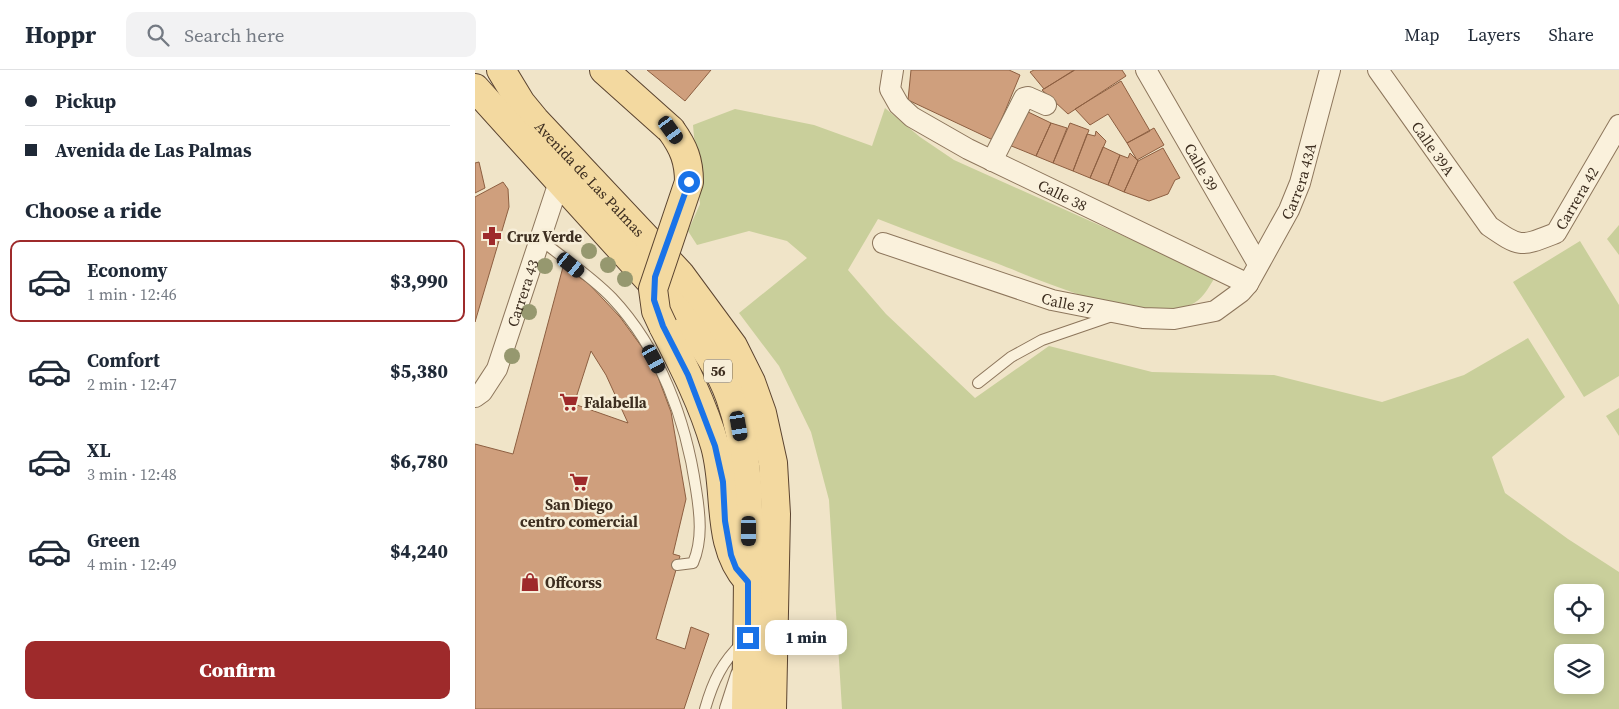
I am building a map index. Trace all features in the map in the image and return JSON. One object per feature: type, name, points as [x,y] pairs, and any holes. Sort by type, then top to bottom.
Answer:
[{"type":"main road","name":"Avenida de Las Palmas","points":[[501,70],[521,103],[535,120],[680,274],[733,346],[751,382],[762,413],[773,463],[776,514],[772,709]]},
{"type":"main road","points":[[604,70],[671,130],[685,152],[689,182],[654,283],[654,300],[663,326],[688,375],[715,446],[723,482],[726,530],[731,555],[736,568],[748,582]]},
{"type":"main road","name":"Avenida de Las Palmas","points":[[479,99],[559,182],[679,313],[695,333],[720,375],[739,426],[746,467],[748,582],[746,709]]},
{"type":"street","name":"Calle 39","points":[[1146,70],[1259,264]]},
{"type":"street","name":"Carrera 43A","points":[[1248,284],[1289,210],[1299,183],[1330,70]]},
{"type":"street","name":"Calle 39A","points":[[1378,70],[1489,226]]},
{"type":"street","name":"Calle 38","points":[[892,79],[899,105],[913,117],[992,160],[1248,284]]},
{"type":"street","points":[[992,160],[1024,98],[1029,97],[1046,105]]},
{"type":"street","name":"Carrera 42","points":[[1489,226],[1513,243],[1524,245],[1557,233],[1619,125]]},
{"type":"street","name":"Carrera 43","points":[[475,397],[482,392],[497,369],[559,182]]},
{"type":"street","name":"Calle 37","points":[[883,243],[1052,300],[1120,314],[1174,319],[1215,311],[1241,292],[1248,284]]},
{"type":"street","points":[[730,709],[748,646]]},
{"type":"lane","points":[[541,240],[611,297],[637,329],[663,375],[677,410],[694,470],[699,510],[699,548],[693,563],[677,566]]},
{"type":"lane","points":[[978,383],[1011,357],[1042,340],[1120,314]]},
{"type":"lane","points":[[705,709],[719,668],[729,655],[748,646]]},
{"type":"green space","points":[[885,108],[920,137],[954,160],[1215,277],[1202,297],[1190,305],[1168,309],[1144,309],[1118,305],[1066,290],[878,219],[848,270],[886,314],[975,398],[1049,346],[1152,372],[1274,375],[1382,402],[1464,375],[1528,338],[1565,397],[1492,457],[1505,493],[1568,539],[1619,572],[1619,709],[842,709],[829,500],[811,432],[779,366],[739,313],[807,258],[787,241],[749,231],[697,245],[688,231],[700,204],[693,125],[735,109],[814,125],[872,146]]},
{"type":"green space","points":[[1619,225],[1619,255],[1607,239]]},
{"type":"green space","points":[[1580,241],[1619,305],[1619,376],[1584,397],[1513,282]]},
{"type":"green space","points":[[1619,408],[1619,436],[1606,416]]},
{"type":"building","points":[[647,70],[711,70],[685,101]]},
{"type":"building","points":[[911,70],[1009,70],[1020,75],[993,140],[908,100]]},
{"type":"building","points":[[1034,70],[1074,70],[1044,89],[1030,72]]},
{"type":"building","points":[[1075,70],[1122,70],[1126,76],[1068,114],[1042,90]]},
{"type":"building","points":[[1121,81],[1150,131],[1127,143],[1108,114],[1090,125],[1075,109]]},
{"type":"building","points":[[1024,110],[1051,123],[1036,156],[1009,145]]},
{"type":"building","points":[[1051,123],[1067,128],[1053,163],[1036,156]]},
{"type":"building","points":[[1070,123],[1089,130],[1073,171],[1053,163]]},
{"type":"building","points":[[1154,128],[1164,145],[1137,160],[1127,143]]},
{"type":"building","points":[[1096,131],[1106,141],[1090,178],[1073,171],[1087,134],[1095,136]]},
{"type":"building","points":[[1103,147],[1120,155],[1108,185],[1090,178]]},
{"type":"building","points":[[1163,148],[1180,178],[1175,180],[1168,194],[1149,201],[1124,192],[1138,161]]},
{"type":"building","points":[[1130,153],[1138,161],[1124,192],[1108,185],[1120,155],[1128,158]]},
{"type":"building","points":[[479,162],[485,188],[475,193],[475,163]]},
{"type":"building","points":[[503,182],[508,189],[509,207],[475,322],[475,197]]},
{"type":"building","name":"San Diego centro comercial","points":[[563,267],[588,283],[620,317],[652,361],[671,412],[686,499],[673,554],[680,556],[656,639],[685,649],[691,627],[709,634],[684,709],[475,709],[475,444],[513,454]],"holes":[[[591,351],[606,375],[628,423],[574,404]]]},
{"type":"place","name":"Cruz Verde","points":[[492,236]]},
{"type":"place","name":"Falabella","points":[[569,402]]},
{"type":"place","name":"San Diego centro comercial","points":[[579,482]]},
{"type":"place","name":"Offcorss","points":[[530,582]]},
{"type":"route","points":[[689,182],[655,277],[654,300],[656,311],[688,375],[715,446],[723,482],[727,539],[736,568],[748,582],[748,638]]}]
